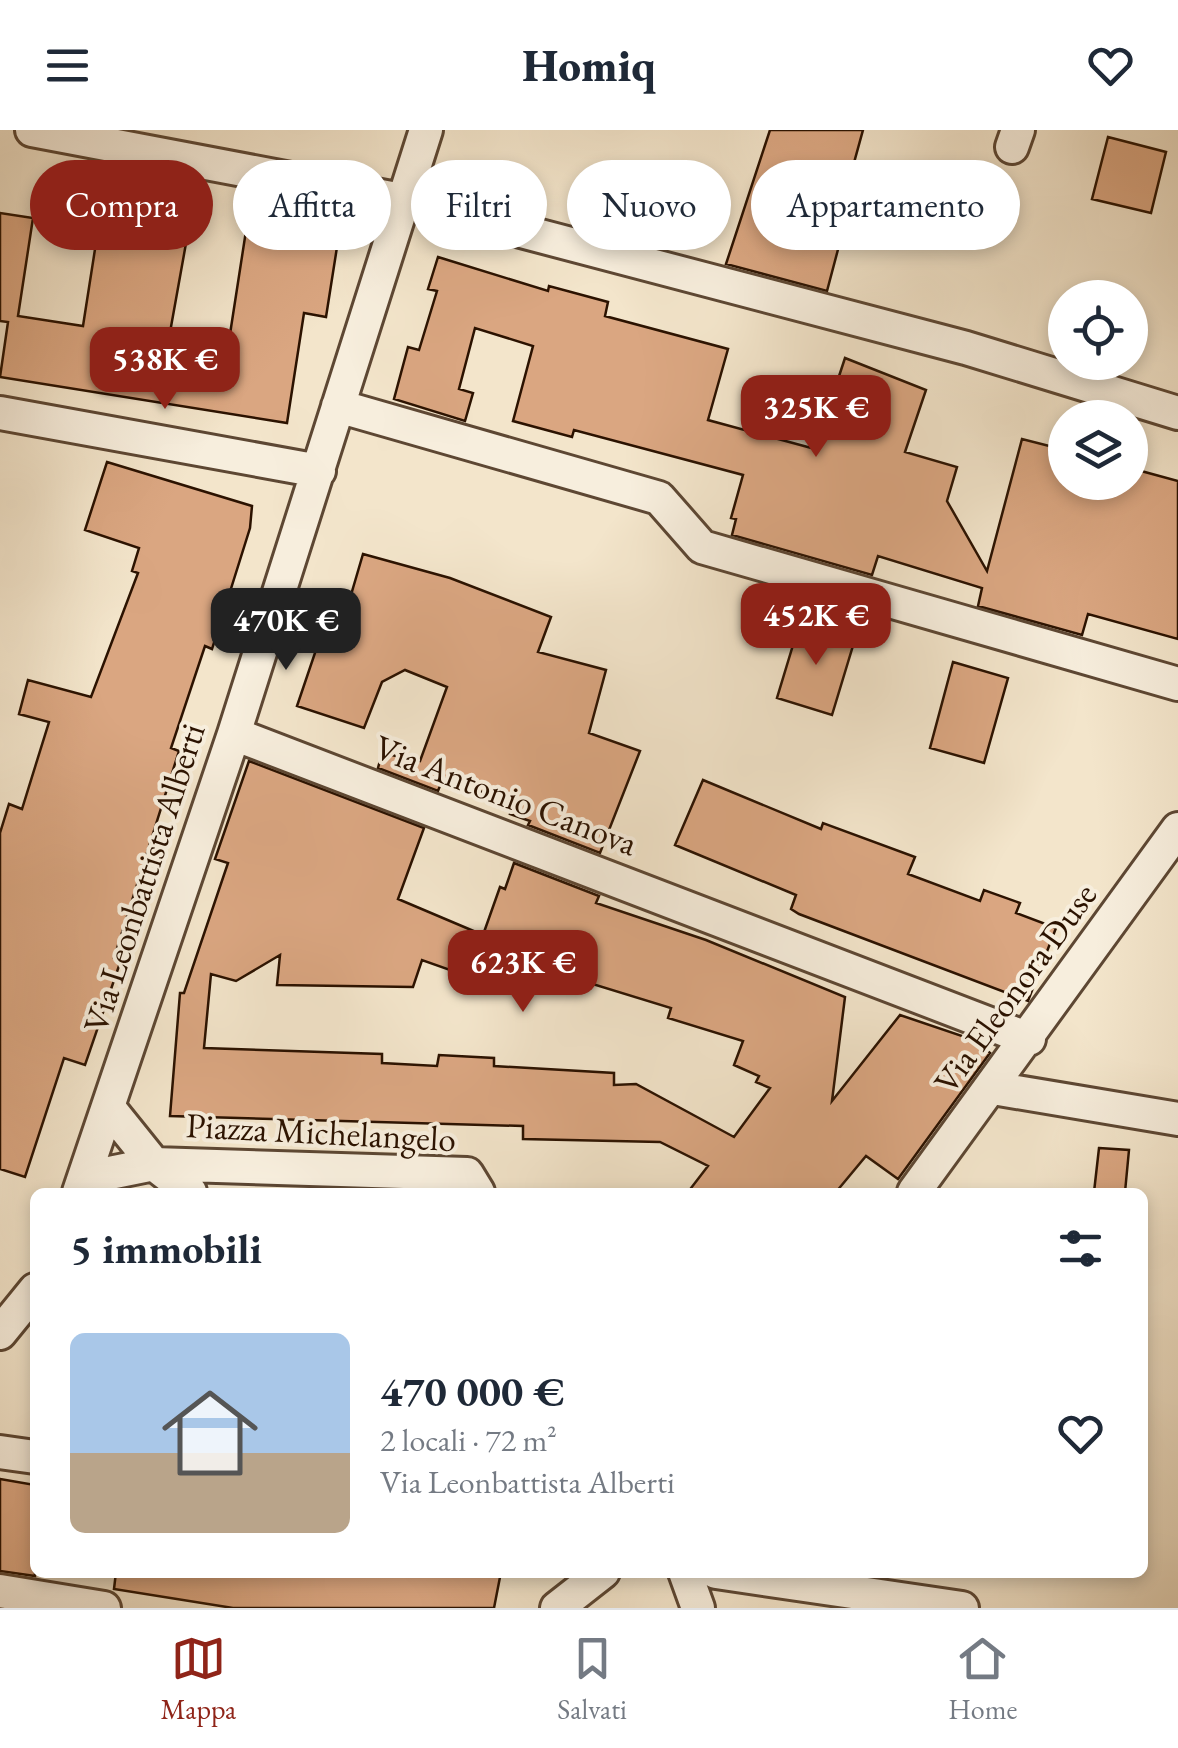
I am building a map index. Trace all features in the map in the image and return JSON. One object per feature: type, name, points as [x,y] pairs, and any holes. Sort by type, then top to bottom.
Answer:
[{"type":"street","points":[[32,130],[136,141],[406,201],[966,348],[1178,413]]},
{"type":"street","name":"Via Leonbattista Alberti","points":[[82,1185],[234,734],[426,130]]},
{"type":"street","points":[[338,406],[659,498],[702,547],[1178,684]]},
{"type":"street","points":[[0,413],[319,472]]},
{"type":"street","name":"Via Antonio Canova","points":[[234,734],[1029,1039]]},
{"type":"street","name":"Via Eleonora Duse","points":[[917,1188],[1178,829]]},
{"type":"street","points":[[993,1088],[1178,1118]]},
{"type":"street","name":"Piazza Michelangelo","points":[[109,1108],[154,1164],[185,1188]]},
{"type":"street","name":"Piazza Michelangelo","points":[[82,1185],[154,1164],[467,1174],[476,1188]]},
{"type":"street","points":[[0,1334],[30,1296]]},
{"type":"street","points":[[0,1452],[30,1457]]},
{"type":"street","points":[[557,1608],[595,1578]]},
{"type":"street","points":[[687,1578],[698,1608]]},
{"type":"street","points":[[757,1578],[962,1608]]},
{"type":"street","points":[[0,1590],[104,1608]]},
{"type":"building","points":[[770,130],[863,130],[855,160],[760,160]]},
{"type":"building","points":[[1108,137],[1166,152],[1151,213],[1092,199]]},
{"type":"building","points":[[751,188],[751,250],[838,250],[827,291],[726,264]]},
{"type":"building","points":[[0,213],[30,218],[18,316],[83,326],[95,250],[185,250],[169,338],[228,347],[243,250],[337,250],[326,317],[304,313],[287,423],[0,377],[8,322],[0,321]]},
{"type":"building","points":[[438,257],[548,291],[549,286],[608,302],[605,316],[728,349],[708,420],[815,449],[845,358],[926,390],[905,452],[957,467],[947,501],[987,571],[1022,439],[1048,446],[1048,500],[1148,500],[1148,473],[1178,481],[1178,639],[1088,614],[1082,635],[978,606],[982,588],[878,556],[872,575],[732,535],[736,519],[731,518],[743,475],[574,430],[572,437],[513,421],[533,346],[475,328],[459,389],[473,393],[465,421],[394,399],[408,347],[419,350],[437,291],[428,289]]},
{"type":"building","points":[[107,462],[252,506],[250,528],[212,649],[205,646],[171,748],[179,751],[114,958],[121,960],[85,1065],[64,1058],[25,1177],[0,1169],[0,833],[9,804],[22,809],[49,722],[19,714],[28,680],[91,697],[138,573],[132,571],[139,548],[85,530]]},
{"type":"building","points":[[363,554],[450,578],[551,617],[538,652],[606,670],[589,733],[640,751],[600,853],[528,825],[530,821],[510,814],[514,803],[443,778],[438,791],[378,768],[382,753],[420,761],[447,687],[405,670],[382,682],[364,728],[297,706],[319,641],[336,646]]},
{"type":"building","points":[[800,622],[855,639],[832,715],[777,698]]},
{"type":"building","points":[[953,662],[1008,678],[984,763],[930,748]]},
{"type":"building","points":[[249,761],[424,828],[398,899],[483,935],[500,887],[505,889],[514,863],[599,896],[596,903],[706,940],[845,997],[832,1101],[900,1015],[974,1040],[990,1053],[898,1179],[866,1156],[839,1188],[691,1188],[708,1166],[660,1142],[523,1139],[523,1126],[170,1116],[180,993],[184,993],[228,863],[215,859]],"holes":[[[280,955],[277,985],[413,987],[422,960],[498,987],[501,977],[530,987],[531,982],[547,987],[549,981],[566,988],[570,977],[671,1008],[668,1018],[743,1041],[734,1065],[759,1076],[756,1082],[770,1088],[734,1137],[636,1084],[614,1085],[614,1073],[494,1066],[494,1058],[439,1055],[437,1066],[382,1063],[382,1054],[204,1048],[211,974],[236,981]]]},
{"type":"building","points":[[703,780],[821,829],[823,823],[915,857],[908,874],[980,901],[984,890],[1020,903],[1016,913],[1056,928],[1028,1001],[799,914],[791,909],[796,895],[675,845]]},
{"type":"building","points":[[1099,1148],[1129,1150],[1125,1188],[1094,1188]]},
{"type":"building","points":[[0,1479],[30,1484],[30,1575],[0,1571]]},
{"type":"building","points":[[115,1578],[500,1578],[494,1608],[233,1608],[114,1589]]}]
